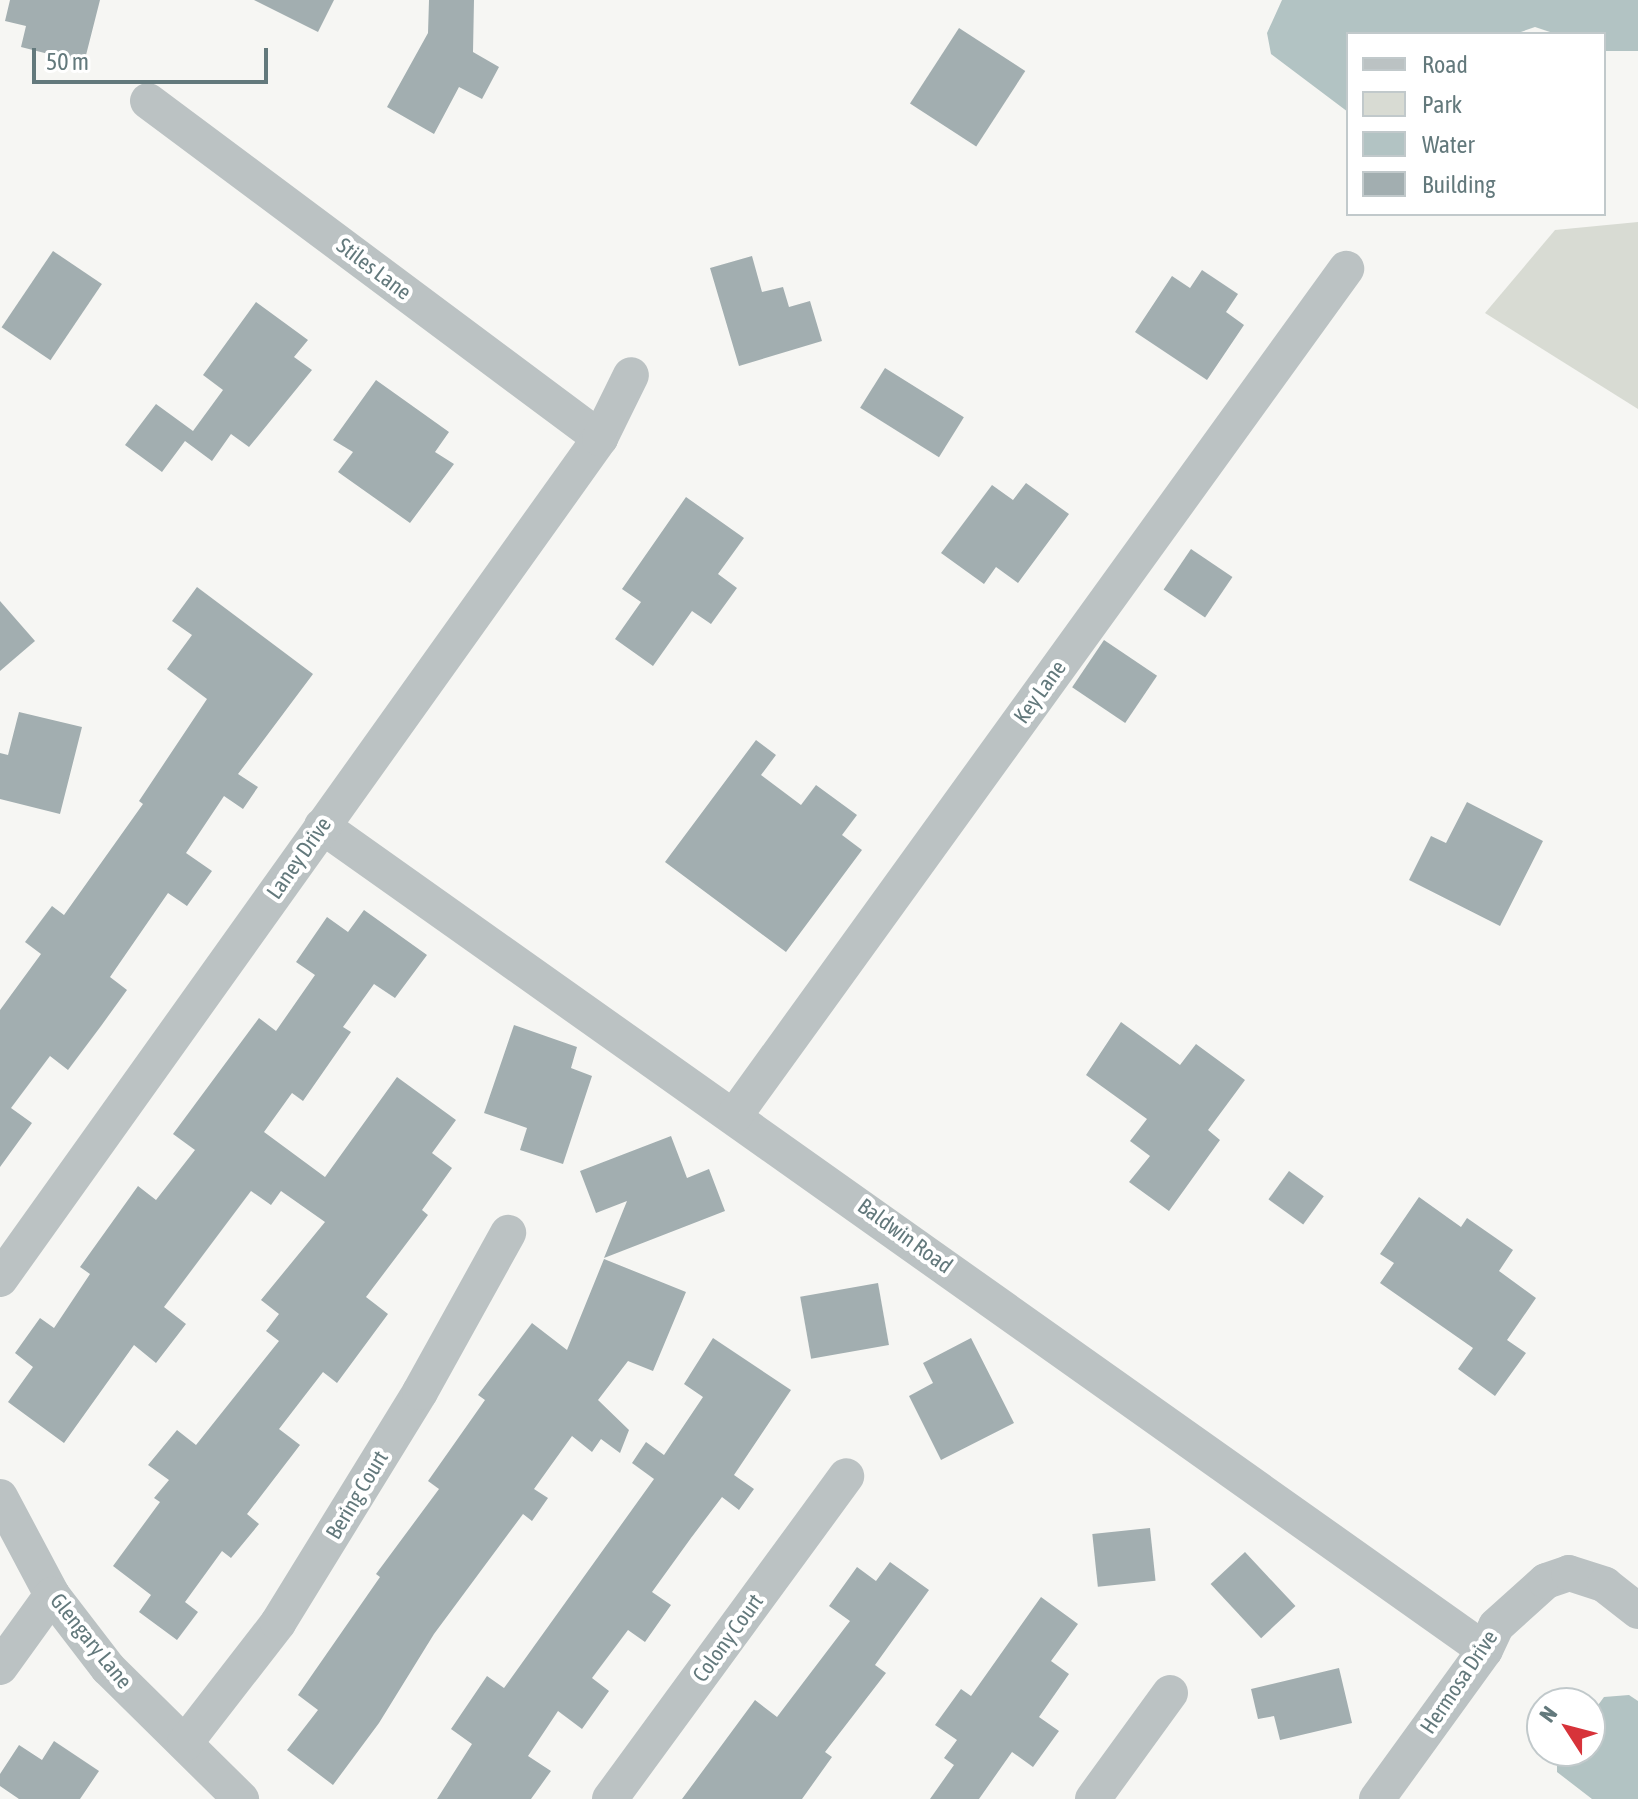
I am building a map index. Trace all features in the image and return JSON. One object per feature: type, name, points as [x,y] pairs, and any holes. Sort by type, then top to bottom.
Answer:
[{"type":"street","name":"Stiles Lane","points":[[148,101],[600,438]]},
{"type":"street","name":"Key Lane","points":[[735,1115],[1346,269]]},
{"type":"street","name":"Laney Drive","points":[[0,1279],[600,438],[631,375]]},
{"type":"street","name":"Baldwin Road","points":[[322,826],[735,1115],[1485,1650]]},
{"type":"street","name":"Bering Court","points":[[185,1743],[278,1623],[420,1392],[508,1233]]},
{"type":"street","name":"Colony Court","points":[[610,1799],[846,1476]]},
{"type":"street","name":"Glengary Lane","points":[[0,1497],[52,1595],[108,1668],[241,1799]]},
{"type":"street","name":"Hermosa Drive","points":[[1377,1799],[1485,1650],[1496,1626],[1546,1581],[1569,1573],[1605,1585],[1638,1611]]},
{"type":"street","points":[[0,1667],[52,1595]]},
{"type":"street","points":[[1093,1799],[1170,1693]]},
{"type":"green space","points":[[1638,222],[1638,409],[1485,313],[1555,230]]},
{"type":"water","points":[[1282,0],[1638,0],[1638,51],[1606,51],[1606,32],[1550,32],[1535,27],[1521,32],[1346,32],[1346,110],[1271,54],[1267,33]]},
{"type":"water","points":[[1629,1695],[1638,1701],[1638,1799],[1592,1799],[1557,1772],[1557,1767],[1606,1767],[1606,1697]]},
{"type":"building","points":[[10,0],[100,0],[84,63],[21,47],[26,26],[5,21]]},
{"type":"building","points":[[254,0],[334,0],[318,32]]},
{"type":"building","points":[[429,0],[474,0],[473,52],[499,67],[482,99],[459,87],[434,134],[387,107],[428,33]]},
{"type":"building","points":[[959,28],[1025,71],[976,147],[910,103]]},
{"type":"building","points":[[53,251],[102,284],[50,360],[2,327]]},
{"type":"building","points":[[752,256],[762,292],[783,287],[789,307],[810,301],[822,341],[739,366],[710,268]]},
{"type":"building","points":[[1202,270],[1238,294],[1226,312],[1244,325],[1207,380],[1135,332],[1172,276],[1190,288]]},
{"type":"building","points":[[256,302],[308,340],[294,357],[312,370],[249,447],[231,434],[212,461],[185,441],[162,472],[125,445],[156,404],[193,431],[223,390],[203,375]]},
{"type":"building","points":[[885,368],[964,417],[939,457],[860,408]]},
{"type":"building","points":[[376,380],[449,432],[435,452],[454,464],[410,523],[338,472],[353,452],[333,440]]},
{"type":"building","points":[[1026,483],[1069,514],[1018,583],[996,567],[984,584],[941,553],[992,485],[1013,500]]},
{"type":"building","points":[[686,497],[744,538],[718,574],[737,588],[711,624],[692,611],[653,666],[615,639],[641,602],[622,589]]},
{"type":"building","points":[[1191,549],[1232,577],[1205,618],[1164,590]]},
{"type":"building","points":[[197,587],[313,674],[238,774],[258,787],[243,809],[224,796],[186,853],[212,871],[187,906],[168,893],[110,977],[127,990],[101,1026],[68,1070],[50,1056],[11,1108],[32,1123],[0,1167],[0,1010],[41,954],[25,942],[52,906],[64,915],[143,804],[139,801],[207,699],[167,669],[192,635],[172,621]]},
{"type":"building","points":[[0,601],[35,641],[0,671]]},
{"type":"building","points":[[1104,640],[1157,676],[1125,723],[1072,687]]},
{"type":"building","points":[[19,712],[82,727],[60,814],[0,799],[0,753],[8,755]]},
{"type":"building","points":[[756,740],[776,755],[761,775],[801,805],[816,785],[857,815],[842,835],[862,850],[786,952],[665,862]]},
{"type":"building","points":[[1467,802],[1543,841],[1500,926],[1409,880],[1431,836],[1446,843]]},
{"type":"building","points":[[364,910],[427,955],[395,998],[374,984],[343,1027],[351,1032],[303,1101],[292,1093],[264,1132],[325,1177],[397,1077],[456,1120],[432,1153],[452,1168],[422,1210],[428,1215],[366,1297],[388,1314],[337,1383],[323,1372],[279,1429],[300,1445],[247,1514],[259,1524],[231,1558],[222,1551],[185,1602],[198,1612],[177,1640],[139,1612],[151,1595],[113,1566],[160,1502],[154,1498],[169,1480],[148,1465],[177,1430],[196,1445],[279,1341],[266,1331],[279,1314],[261,1300],[325,1222],[281,1191],[271,1205],[251,1191],[164,1307],[186,1324],[156,1363],[134,1345],[64,1443],[8,1402],[33,1367],[15,1353],[40,1318],[54,1328],[90,1274],[80,1267],[138,1186],[156,1200],[195,1150],[173,1134],[259,1018],[276,1031],[315,975],[296,962],[327,917],[348,932]]},
{"type":"building","points":[[1121,1022],[1180,1065],[1196,1044],[1245,1080],[1208,1130],[1220,1140],[1169,1211],[1129,1182],[1150,1156],[1130,1141],[1147,1119],[1086,1075]]},
{"type":"building","points":[[514,1025],[577,1047],[571,1068],[592,1076],[563,1164],[520,1150],[527,1128],[484,1113]]},
{"type":"building","points":[[671,1136],[687,1178],[709,1169],[725,1211],[604,1258],[627,1201],[596,1213],[580,1171]]},
{"type":"building","points":[[1289,1171],[1324,1196],[1303,1225],[1268,1199]]},
{"type":"building","points":[[1419,1197],[1461,1227],[1467,1218],[1513,1250],[1499,1271],[1536,1298],[1507,1340],[1526,1353],[1495,1396],[1458,1369],[1473,1348],[1380,1283],[1394,1263],[1380,1254]]},
{"type":"building","points":[[604,1259],[686,1292],[653,1371],[628,1361],[598,1400],[629,1430],[620,1453],[601,1439],[592,1452],[572,1436],[534,1489],[548,1498],[532,1521],[523,1514],[434,1634],[379,1723],[333,1785],[287,1750],[318,1710],[298,1695],[380,1577],[376,1574],[439,1489],[428,1481],[485,1400],[478,1395],[532,1323],[567,1350]]},
{"type":"building","points":[[878,1283],[889,1345],[811,1359],[800,1297]]},
{"type":"building","points":[[713,1338],[791,1390],[734,1475],[754,1489],[739,1510],[722,1497],[652,1592],[671,1605],[645,1642],[628,1630],[592,1678],[609,1691],[582,1729],[558,1711],[528,1756],[551,1771],[531,1799],[437,1799],[472,1744],[451,1729],[487,1676],[504,1688],[654,1479],[632,1463],[646,1442],[664,1455],[703,1397],[684,1384]]},
{"type":"building","points":[[971,1338],[1014,1423],[941,1460],[909,1396],[933,1383],[923,1363]]},
{"type":"building","points":[[1150,1528],[1156,1581],[1098,1587],[1092,1534]]},
{"type":"building","points":[[1245,1552],[1295,1606],[1261,1638],[1211,1584]]},
{"type":"building","points":[[890,1562],[929,1590],[875,1665],[886,1673],[825,1752],[832,1757],[802,1799],[682,1799],[755,1700],[777,1717],[850,1621],[829,1606],[857,1567],[876,1581]]},
{"type":"building","points":[[1041,1597],[1078,1624],[1051,1661],[1069,1674],[1039,1717],[1059,1731],[1033,1767],[1012,1752],[979,1799],[930,1799],[954,1765],[944,1758],[957,1740],[935,1725],[961,1689],[971,1696]]},
{"type":"building","points":[[1339,1668],[1352,1723],[1280,1740],[1274,1716],[1258,1719],[1251,1689]]},
{"type":"building","points":[[54,1741],[99,1771],[80,1799],[19,1799],[0,1786],[0,1774],[19,1745],[42,1760]]}]
